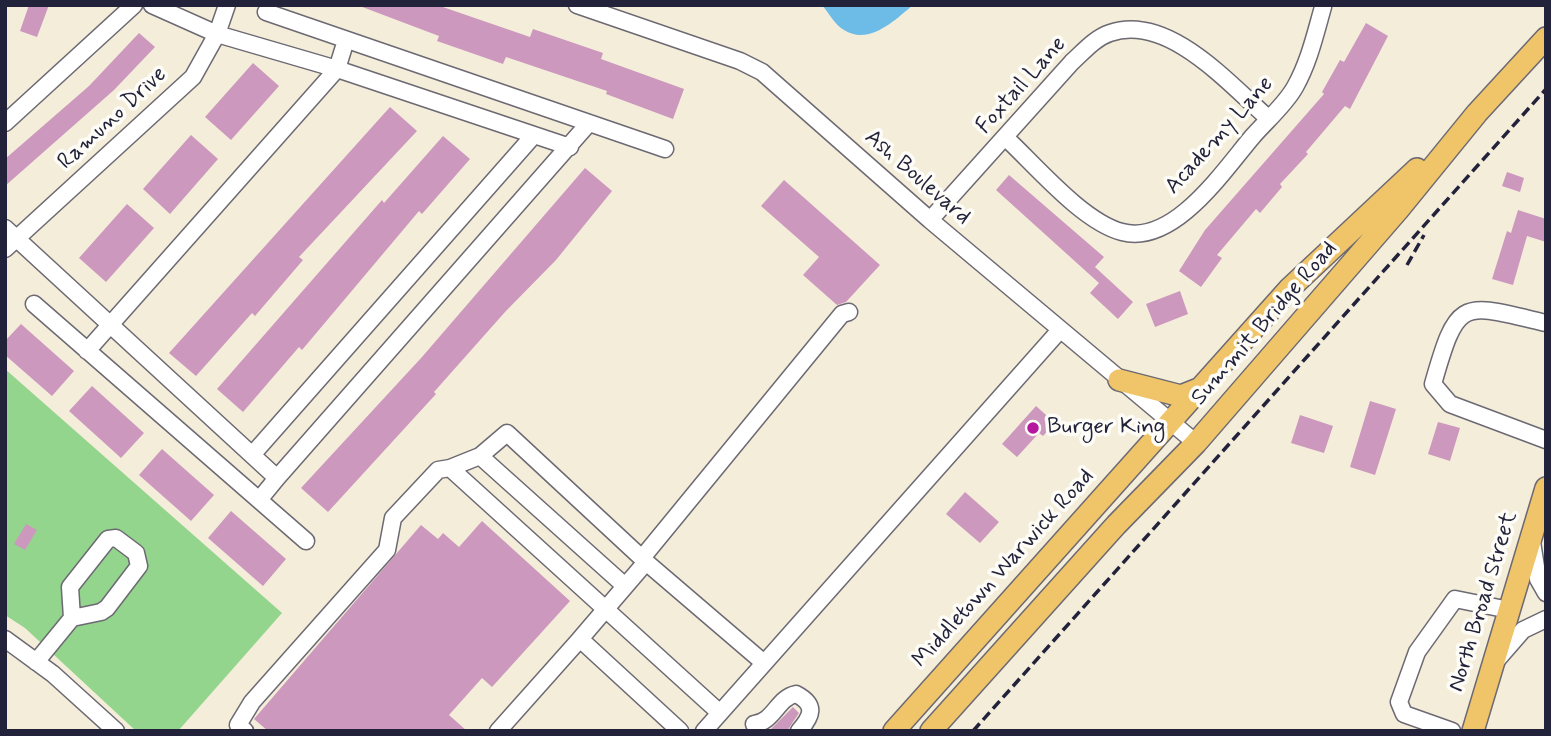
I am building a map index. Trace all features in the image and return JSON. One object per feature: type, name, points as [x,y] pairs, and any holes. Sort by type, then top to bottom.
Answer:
[{"type":"main road","name":"Summit Bridge Road","points":[[931,731],[1116,525],[1196,443],[1398,210],[1477,113],[1546,38]]},
{"type":"main road","name":"Middletown Warwick Road","points":[[894,731],[1289,289],[1477,113]]},
{"type":"main road","points":[[1119,380],[1146,390],[1181,396],[1201,388]]},
{"type":"main road","name":"North Broad Street","points":[[1473,731],[1546,488]]},
{"type":"street","points":[[7,119],[134,5]]},
{"type":"street","points":[[152,5],[217,34],[337,69],[570,147]]},
{"type":"street","name":"Ramuno Drive","points":[[9,239],[193,77],[217,34],[227,5]]},
{"type":"street","name":"Ash Boulevard","points":[[577,5],[740,61],[762,72],[930,220],[1170,424],[1196,443]]},
{"type":"street","name":"Academy Lane","points":[[1006,138],[1090,216],[1120,232],[1141,234],[1166,224],[1196,204],[1293,90],[1309,59],[1323,7]]},
{"type":"street","points":[[266,12],[665,149]]},
{"type":"street","name":"Foxtail Lane","points":[[930,220],[1072,62],[1096,39],[1112,32],[1134,29],[1174,40],[1268,118]]},
{"type":"street","points":[[87,351],[337,69],[346,40]]},
{"type":"street","points":[[259,500],[589,123]]},
{"type":"street","points":[[252,455],[534,135]]},
{"type":"street","points":[[9,239],[111,326],[277,478]]},
{"type":"street","points":[[34,304],[306,541]]},
{"type":"street","points":[[1546,323],[1483,308],[1461,314],[1447,335],[1433,384],[1450,404],[1546,440]]},
{"type":"street","points":[[498,731],[625,586],[842,314],[849,312]]},
{"type":"street","points":[[704,731],[1060,330]]},
{"type":"street","points":[[240,729],[252,702],[387,550],[394,518],[438,470],[480,456],[508,433],[644,560],[764,663]]},
{"type":"street","points":[[480,456],[625,586]]},
{"type":"street","points":[[450,468],[720,713]]},
{"type":"street","points":[[1531,536],[1538,579],[1546,593]]},
{"type":"street","points":[[36,662],[72,618],[101,612],[139,566],[136,553],[116,538],[108,539],[70,587],[72,618]]},
{"type":"street","points":[[1452,731],[1404,714],[1399,702],[1417,652],[1454,599],[1509,610]]},
{"type":"street","points":[[1492,666],[1523,630],[1546,619]]},
{"type":"street","points":[[5,639],[116,731]]},
{"type":"street","points":[[580,639],[680,731]]},
{"type":"street","points":[[754,724],[765,722],[787,698],[796,694],[809,704],[812,710],[811,717],[799,731]]},
{"type":"green space","points":[[5,369],[282,613],[178,731],[136,731],[25,628],[5,615]]},
{"type":"water","points":[[822,5],[913,5],[881,29],[863,35],[841,28]]},
{"type":"building","points":[[29,5],[49,5],[37,37],[20,31]]},
{"type":"building","points":[[357,5],[437,5],[530,37],[533,29],[603,53],[601,59],[684,89],[673,119],[606,94],[607,91],[506,57],[503,64],[437,41],[439,36]]},
{"type":"building","points":[[1366,23],[1388,36],[1350,109],[1345,106],[1306,152],[1308,154],[1280,184],[1282,187],[1260,213],[1256,209],[1217,255],[1222,258],[1201,287],[1179,271],[1205,230],[1324,94],[1322,92],[1340,60],[1344,62]]},
{"type":"building","points":[[139,33],[155,47],[114,90],[5,186],[5,159],[89,86]]},
{"type":"building","points":[[253,63],[279,86],[231,140],[205,117]]},
{"type":"building","points":[[390,107],[417,131],[299,257],[303,260],[255,316],[252,313],[196,376],[169,353]]},
{"type":"building","points":[[191,135],[218,159],[170,214],[143,189]]},
{"type":"building","points":[[443,136],[470,159],[422,214],[419,211],[302,350],[299,347],[243,412],[217,389],[382,200],[384,203]]},
{"type":"building","points":[[585,168],[612,191],[556,260],[505,312],[434,392],[436,394],[328,512],[301,488],[422,357]]},
{"type":"building","points":[[1507,172],[1524,178],[1520,192],[1502,186]]},
{"type":"building","points":[[1009,175],[1104,257],[1095,267],[1133,302],[1118,319],[1090,293],[1099,283],[996,190]]},
{"type":"building","points":[[784,180],[880,265],[846,302],[837,305],[803,275],[819,257],[761,206]]},
{"type":"building","points":[[127,204],[154,228],[106,282],[79,258]]},
{"type":"building","points":[[1518,210],[1546,219],[1546,242],[1527,236],[1513,285],[1492,279],[1507,231],[1511,233]]},
{"type":"building","points":[[1180,291],[1188,314],[1155,327],[1146,304]]},
{"type":"building","points":[[21,324],[74,371],[52,396],[5,355],[5,341]]},
{"type":"building","points":[[92,386],[144,433],[121,458],[69,411]]},
{"type":"building","points":[[1370,401],[1396,409],[1375,475],[1350,467]]},
{"type":"building","name":"Burger King","points":[[1036,406],[1055,423],[1043,436],[1039,433],[1017,457],[1002,444]]},
{"type":"building","points":[[1300,415],[1333,426],[1324,453],[1291,443]]},
{"type":"building","points":[[1438,422],[1460,428],[1450,461],[1428,454]]},
{"type":"building","points":[[162,449],[214,495],[191,521],[139,475]]},
{"type":"building","points":[[965,492],[999,522],[980,543],[946,514]]},
{"type":"building","points":[[231,511],[286,559],[263,586],[208,538]]},
{"type":"building","points":[[482,521],[570,601],[492,687],[482,678],[449,715],[467,731],[268,731],[254,719],[421,525],[438,539],[443,533],[459,547]]},
{"type":"building","points":[[26,524],[37,530],[25,550],[14,544]]},
{"type":"building","points":[[793,707],[799,713],[787,731],[771,729]]},
{"type":"railway","points":[[973,731],[1546,89]]},
{"type":"railway","points":[[1407,265],[1424,235]]},
{"type":"place","name":"Burger King","points":[[1033,428]]}]
